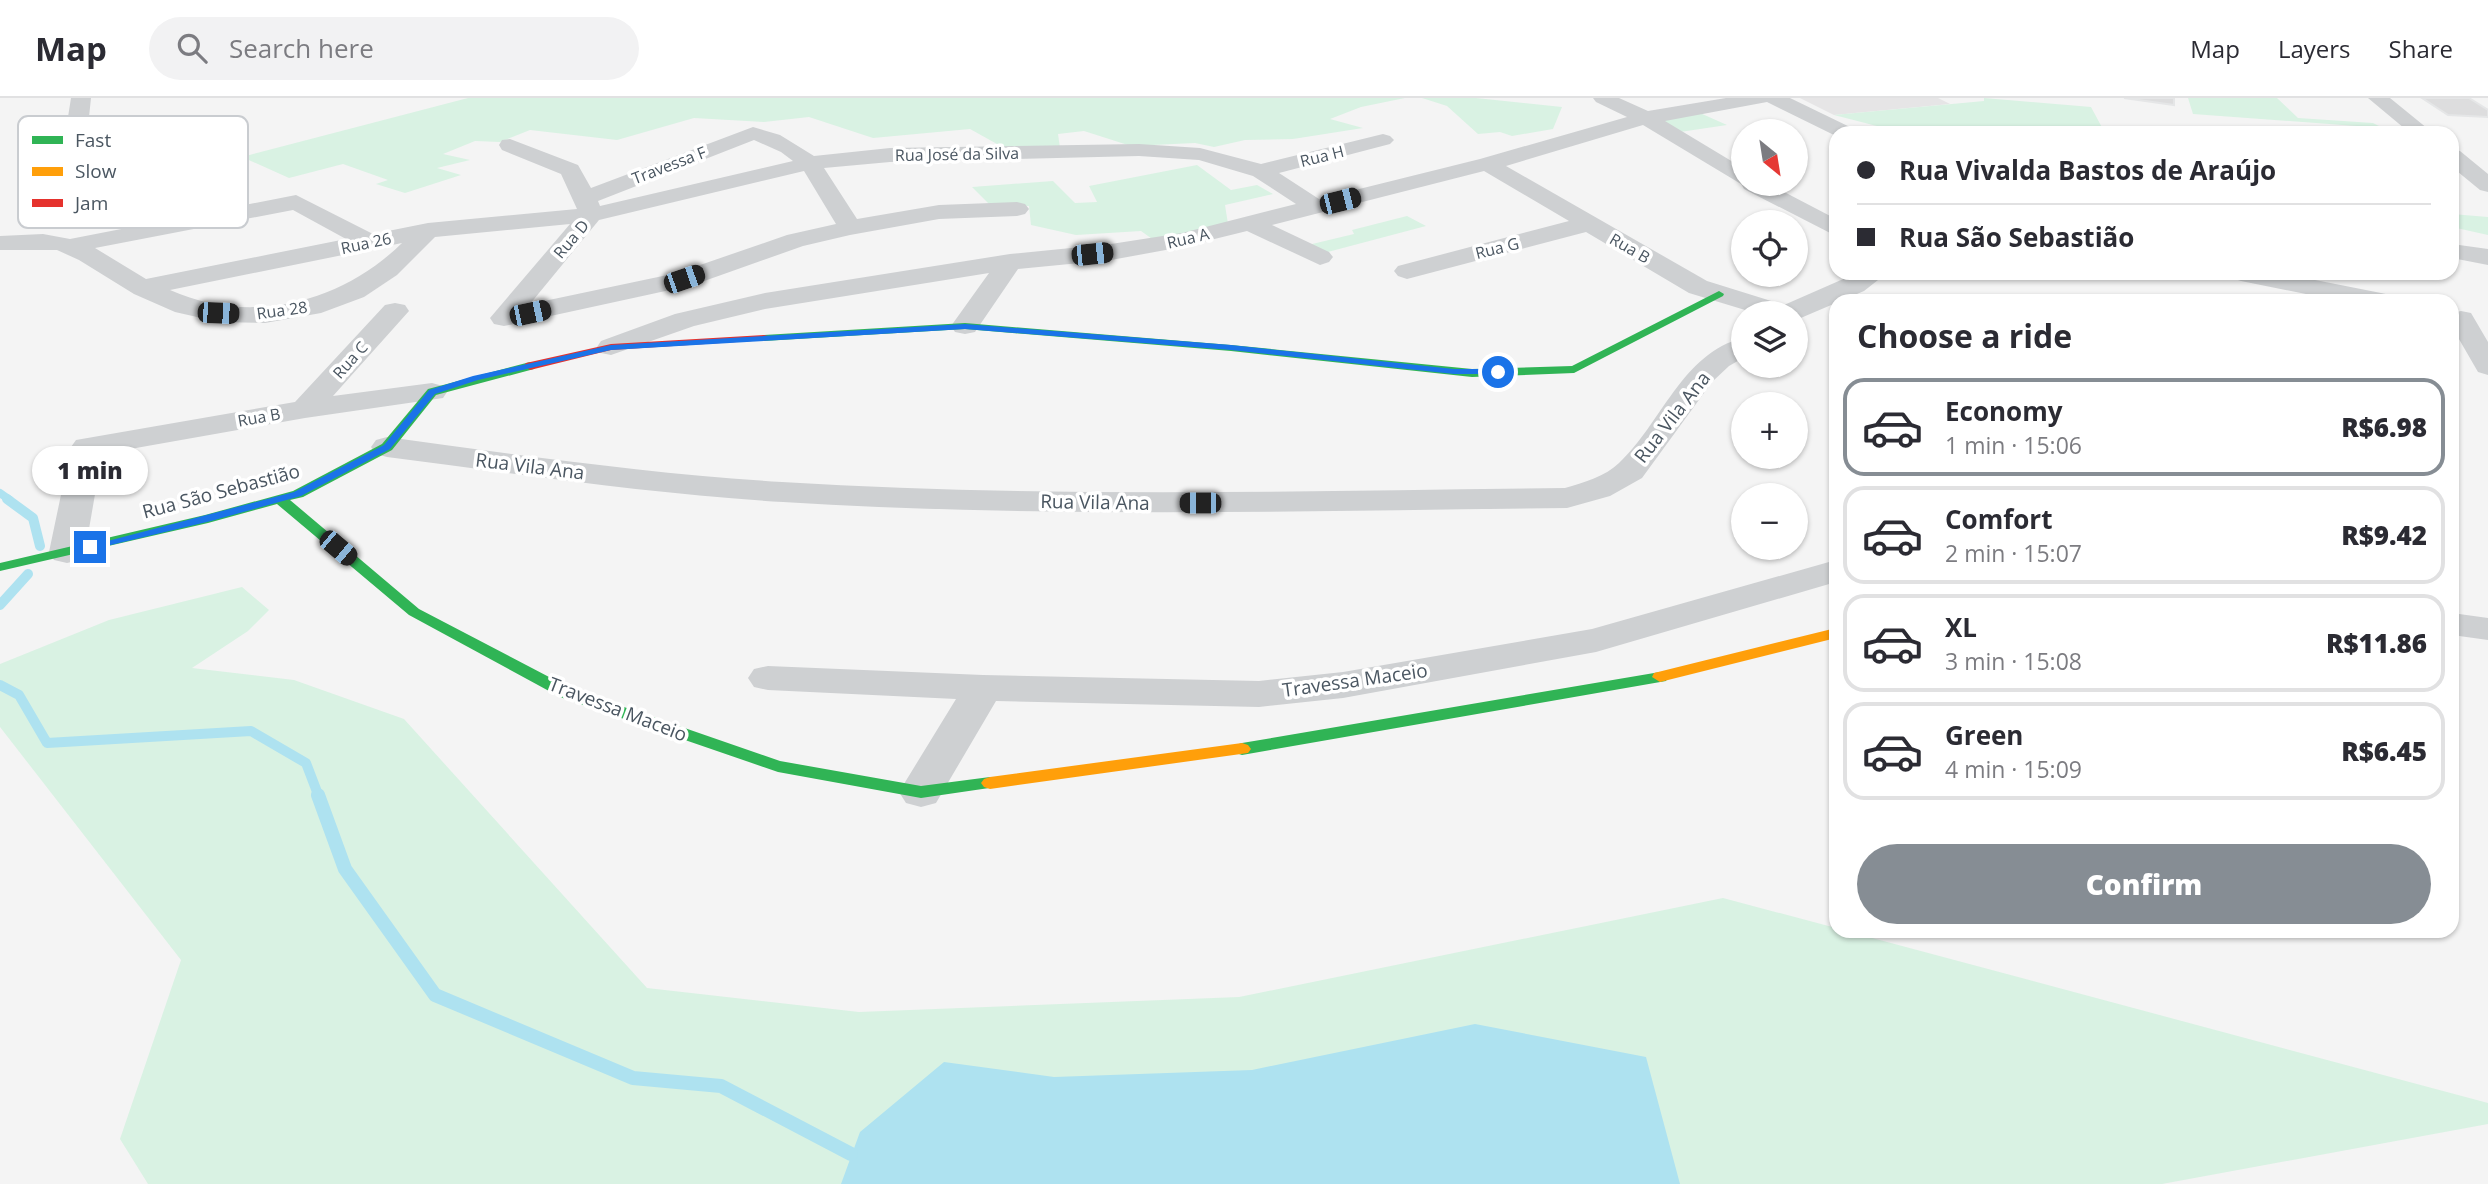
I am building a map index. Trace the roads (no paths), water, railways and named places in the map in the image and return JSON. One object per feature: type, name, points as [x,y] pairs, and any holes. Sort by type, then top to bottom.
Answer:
[{"type":"street","points":[[79,116],[81,98]]},
{"type":"street","points":[[1603,98],[1646,117],[1731,170]]},
{"type":"street","name":"Rua A","points":[[611,347],[685,320],[765,301],[1010,262],[1147,247],[1487,164],[1646,117],[1760,98]]},
{"type":"street","points":[[1774,98],[1832,126]]},
{"type":"street","points":[[2378,98],[2414,126]]},
{"type":"street","name":"Travessa F","points":[[588,207],[753,132],[789,145],[811,163]]},
{"type":"street","name":"Rua H","points":[[1261,171],[1383,140]]},
{"type":"street","name":"Rua D","points":[[510,145],[570,170],[588,207],[504,318],[684,279]]},
{"type":"street","points":[[2459,149],[2476,150]]},
{"type":"street","name":"Rua José da Silva","points":[[588,207],[811,163],[911,155],[1139,150],[1200,155],[1261,171],[1316,207]]},
{"type":"street","points":[[2459,162],[2488,185]]},
{"type":"street","points":[[811,163],[850,228]]},
{"type":"street","name":"Rua B","points":[[1487,164],[1698,287],[1742,301]]},
{"type":"street","points":[[1774,196],[1829,225]]},
{"type":"street","points":[[248,211],[296,202],[370,242]]},
{"type":"street","name":"Rua 26","points":[[144,288],[428,230],[588,207]]},
{"type":"street","points":[[685,320],[684,279],[796,240],[939,212],[1017,209]]},
{"type":"street","points":[[1249,223],[1320,257]]},
{"type":"street","name":"Rua G","points":[[1407,271],[1587,224]]},
{"type":"street","points":[[70,246],[162,228]]},
{"type":"street","name":"Rua 28","points":[[0,243],[43,241],[70,246],[144,288],[196,310],[246,315],[292,310],[338,299],[360,289],[391,267],[428,230]]},
{"type":"street","points":[[2459,252],[2488,257]]},
{"type":"street","points":[[965,326],[1010,262]]},
{"type":"street","points":[[1830,294],[1863,280]]},
{"type":"street","points":[[2276,280],[2346,294]]},
{"type":"street","points":[[432,392],[476,378],[611,347],[965,326],[1181,343],[1472,373],[1574,369],[1719,294]]},
{"type":"street","points":[[1808,302],[1829,294]]},
{"type":"street","points":[[765,301],[766,339]]},
{"type":"street","name":"Rua C","points":[[305,409],[394,311]]},
{"type":"street","points":[[2467,320],[2488,366]]},
{"type":"street","name":"Rua Vila Ana","points":[[387,447],[654,482],[784,492],[1102,503],[1567,498],[1598,489],[1630,471],[1702,376],[1731,353]]},
{"type":"street","name":"Rua B","points":[[67,552],[87,447],[305,409],[432,392]]},
{"type":"street","name":"Rua São Sebastião","points":[[0,568],[281,500],[322,484],[387,447],[432,392]]},
{"type":"street","name":"Travessa Maceio","points":[[281,500],[414,612],[566,693],[778,766],[921,792],[1276,745],[1678,674],[1829,636]]},
{"type":"street","name":"Travessa Maceio","points":[[768,678],[983,688],[1259,694],[1343,685],[1596,640],[1829,573]]},
{"type":"street","points":[[2459,625],[2488,629]]},
{"type":"street","points":[[921,792],[983,688]]},
{"type":"water","points":[[1475,1024],[1646,1057],[1680,1184],[841,1184],[860,1132],[944,1062],[1054,1077],[1252,1070]]},
{"type":"waterway","points":[[0,493],[10,500]]},
{"type":"waterway","points":[[7,499],[33,518],[40,546]]},
{"type":"waterway","points":[[0,605],[28,574]]},
{"type":"waterway","points":[[0,685],[19,695],[47,743],[251,731],[306,763],[319,797]]},
{"type":"waterway","points":[[318,795],[345,869],[435,995],[633,1078],[721,1086],[851,1154]]}]
